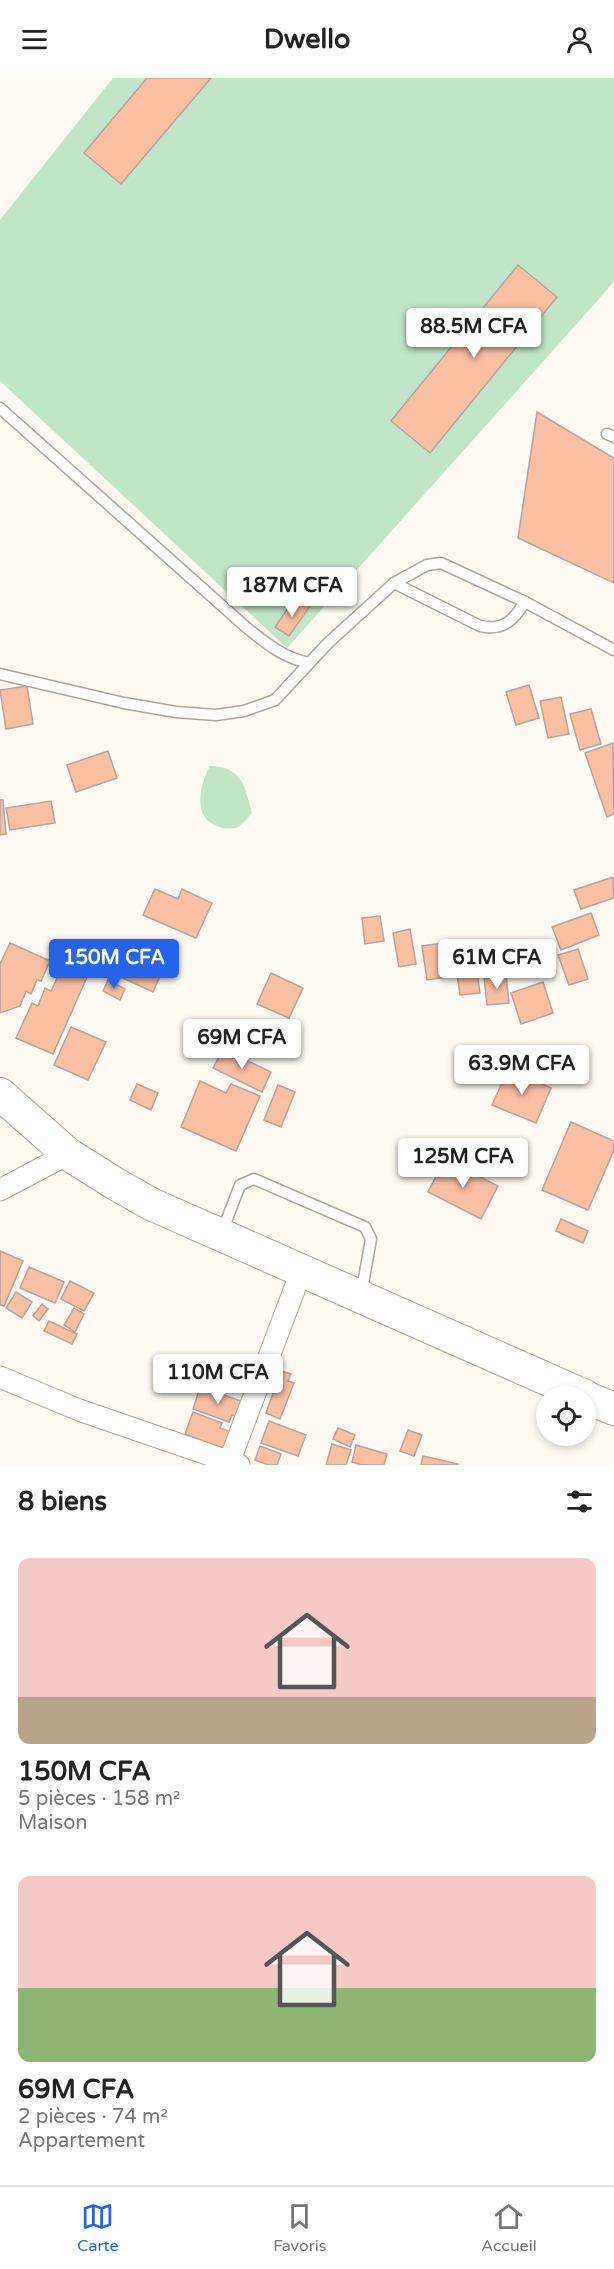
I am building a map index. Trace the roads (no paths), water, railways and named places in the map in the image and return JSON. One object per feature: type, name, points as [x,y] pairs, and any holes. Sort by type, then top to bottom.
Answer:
[{"type":"main road","points":[[0,1094],[68,1154],[152,1204],[560,1386]]},
{"type":"main road","points":[[596,1402],[614,1409]]},
{"type":"street","points":[[0,1190],[68,1154]]},
{"type":"street","points":[[0,1377],[80,1410],[232,1464],[301,1272]]},
{"type":"lane","points":[[0,408],[247,628],[276,651],[295,660],[309,663]]},
{"type":"lane","points":[[0,674],[176,712],[216,715],[244,711],[275,700],[309,663],[394,583],[427,565],[441,562],[525,602],[614,650]]},
{"type":"lane","points":[[394,583],[480,626],[494,629],[506,624],[525,602]]},
{"type":"lane","points":[[221,1236],[240,1185],[254,1179],[290,1193],[365,1227],[371,1239],[361,1299]]}]
